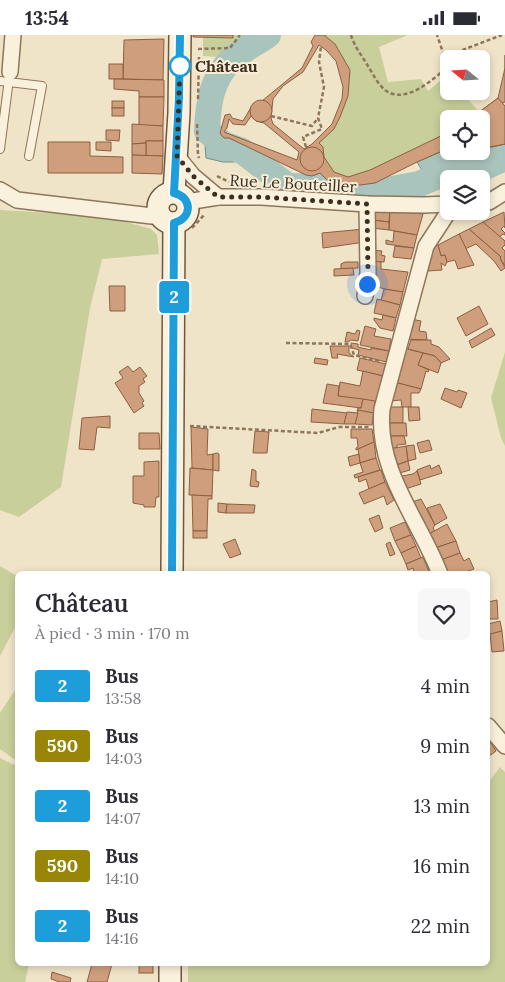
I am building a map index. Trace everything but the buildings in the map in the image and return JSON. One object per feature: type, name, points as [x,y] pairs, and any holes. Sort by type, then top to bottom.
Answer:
[{"type":"main road","points":[[172,571],[174,425],[167,219],[183,219],[188,212],[181,197],[186,158],[180,35]]},
{"type":"main road","points":[[170,966],[170,982]]},
{"type":"street","points":[[6,78],[13,35]]},
{"type":"street","points":[[186,158],[193,176],[225,190]]},
{"type":"street","points":[[0,190],[17,200],[167,219]]},
{"type":"street","name":"Rue Le Bouteiller","points":[[181,197],[225,190],[261,197],[367,204],[440,204]]},
{"type":"street","points":[[490,201],[505,192]]},
{"type":"street","name":"Rue Le Bouteiller","points":[[365,296],[368,273],[367,204]]},
{"type":"street","points":[[439,571],[393,477],[383,446],[380,427],[382,409],[426,246],[443,220]]},
{"type":"street","points":[[490,728],[505,746]]},
{"type":"lane","points":[[0,149],[6,78],[42,86],[29,156]]},
{"type":"path","points":[[198,49],[230,48],[240,35]]},
{"type":"path","points":[[351,35],[380,85],[390,93],[404,94],[414,92],[440,74]]},
{"type":"path","points":[[437,35],[442,50]]},
{"type":"path","points":[[462,50],[502,35]]},
{"type":"path","points":[[271,116],[312,126],[318,118],[324,87],[319,62],[321,46]]},
{"type":"path","points":[[306,147],[303,137],[322,129],[318,118]]},
{"type":"path","points":[[186,158],[194,144],[198,124],[198,155],[202,163]]},
{"type":"path","points":[[212,173],[229,181],[225,190],[213,179]]},
{"type":"path","points":[[286,343],[350,344],[354,355],[394,365]]},
{"type":"path","points":[[174,425],[318,433],[340,427],[380,427]]},
{"type":"green space","points":[[233,35],[268,35],[233,58],[203,56],[203,38],[232,38]]},
{"type":"green space","points":[[324,35],[408,35],[379,47],[388,82],[421,79],[428,91],[440,81],[440,100],[469,100],[477,110],[440,110],[440,136],[370,170],[348,177],[334,172],[324,157],[323,147],[319,143],[334,129],[348,96],[350,70],[335,44]]},
{"type":"green space","points":[[0,210],[104,216],[144,227],[151,229],[157,235],[159,254],[102,259],[90,308],[61,487],[19,517],[0,510]]},
{"type":"green space","points":[[505,352],[505,446],[501,438],[491,398]]},
{"type":"green space","points":[[0,566],[15,575],[15,628],[0,656]]},
{"type":"green space","points":[[15,690],[14,759],[0,749],[0,713]]},
{"type":"green space","points":[[0,758],[14,765],[15,764],[15,966],[29,966],[25,982],[0,982]]},
{"type":"green space","points":[[500,767],[505,772],[505,982],[188,982],[188,966],[490,966],[490,780]]},
{"type":"water","points":[[204,132],[220,133],[224,138],[229,138],[246,146],[235,162],[223,162],[206,158]]},
{"type":"water","points":[[505,144],[505,170],[490,177],[490,170],[440,170],[440,183],[429,182],[417,162],[440,152],[440,160],[490,160],[490,146]]},
{"type":"waterway","points":[[268,35],[232,59],[219,75],[212,92],[208,111],[207,131],[223,144],[242,151],[288,186],[325,187],[376,192],[419,184],[450,171],[483,168],[505,158]]},
{"type":"bus line","name":"2","points":[[172,571],[174,223],[183,219],[188,212],[186,199],[179,193],[174,193],[177,156],[180,35]]},
{"type":"place","name":"Château","points":[[180,66]]},
{"type":"route","points":[[180,66],[177,156],[193,176],[218,197],[261,197],[367,204],[367,284]]}]
